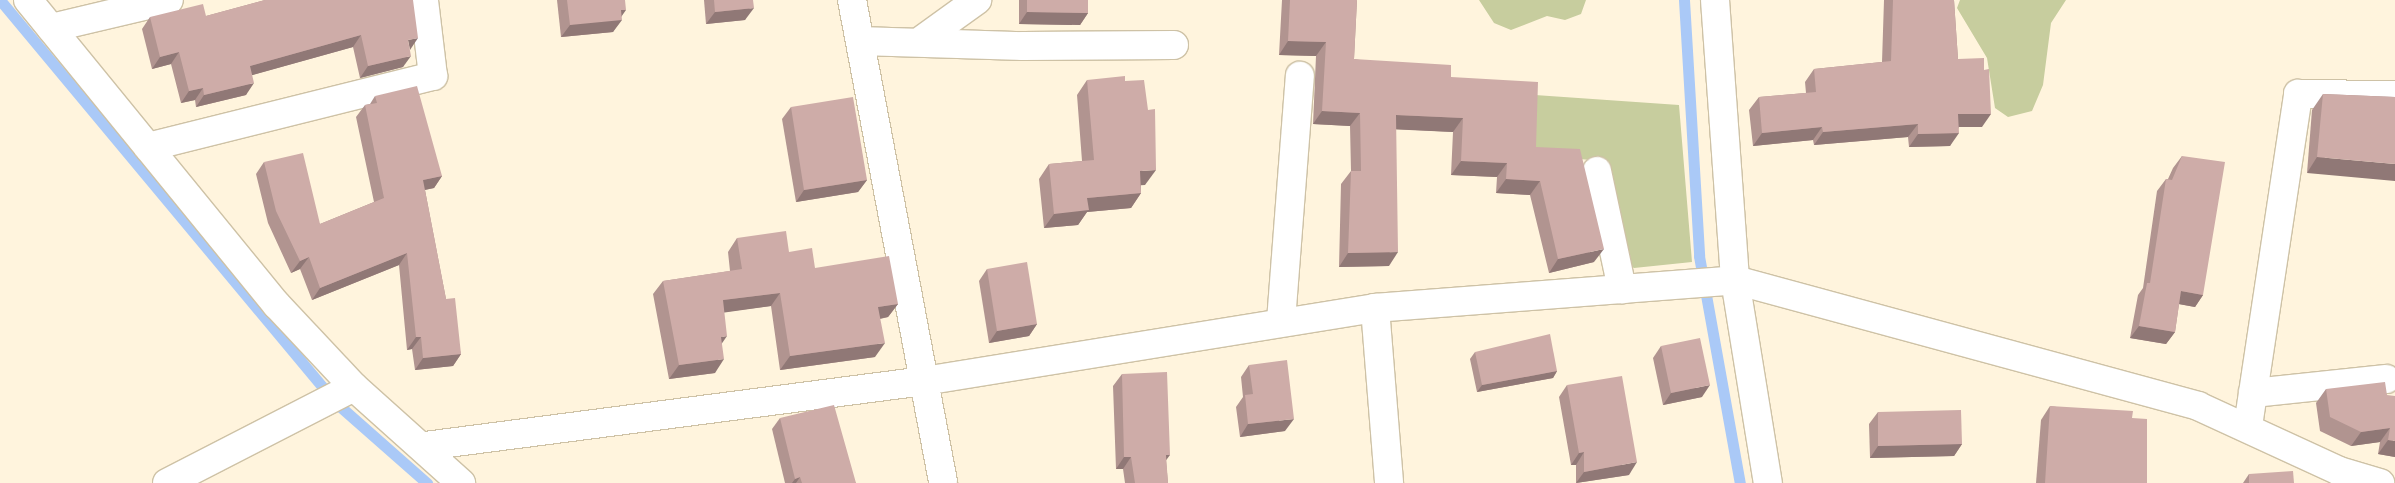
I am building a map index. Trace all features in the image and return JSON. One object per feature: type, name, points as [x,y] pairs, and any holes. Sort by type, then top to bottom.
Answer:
[{"type":"street","points":[[28,0],[277,305],[354,387],[424,446],[462,483]]},
{"type":"street","points":[[50,28],[169,0]]},
{"type":"street","points":[[148,147],[432,76],[424,0]]},
{"type":"street","points":[[852,0],[942,483]]},
{"type":"street","points":[[924,39],[977,0]]},
{"type":"street","points":[[1715,0],[1735,280],[1768,483]]},
{"type":"street","points":[[860,40],[924,39],[1023,46],[1174,45]]},
{"type":"street","points":[[1281,321],[1300,76]]},
{"type":"street","points":[[2248,426],[2298,94],[2395,95]]},
{"type":"street","points":[[1597,171],[1622,289]]},
{"type":"street","points":[[424,446],[924,381],[1281,321],[1375,308],[1735,280],[1997,348],[2198,406],[2248,426],[2339,477],[2380,483]]},
{"type":"street","points":[[1375,308],[1389,483]]},
{"type":"street","points":[[2253,393],[2386,379]]},
{"type":"street","points":[[167,483],[354,387]]},
{"type":"green space","points":[[1479,0],[1586,0],[1581,14],[1565,20],[1547,16],[1511,30],[1494,23]]},
{"type":"green space","points":[[1960,0],[2066,0],[2051,23],[2043,85],[2032,111],[2008,117],[1995,108],[1987,58],[1957,8]]},
{"type":"green space","points":[[1535,95],[1679,105],[1692,262],[1634,268],[1626,263],[1603,161],[1532,155]]},
{"type":"building","points":[[265,0],[413,0],[418,38],[408,40],[411,56],[368,66],[361,35],[250,66],[254,83],[204,95],[203,88],[189,91],[179,52],[160,57],[150,17],[203,4],[206,16]]},
{"type":"building","points":[[567,0],[625,0],[626,10],[621,10],[622,20],[570,25]]},
{"type":"building","points":[[714,0],[753,0],[754,8],[715,12]]},
{"type":"building","points":[[1027,0],[1088,0],[1088,13],[1027,12]]},
{"type":"building","points":[[1290,0],[1357,0],[1354,59],[1451,65],[1451,77],[1538,82],[1536,147],[1580,149],[1604,249],[1558,259],[1540,181],[1506,179],[1507,163],[1461,161],[1463,118],[1396,115],[1398,252],[1348,253],[1351,171],[1361,171],[1360,113],[1322,111],[1326,42],[1288,41]]},
{"type":"building","points":[[1893,0],[1954,0],[1958,59],[1984,58],[1984,70],[1989,69],[1991,114],[1958,114],[1959,133],[1918,134],[1918,124],[1823,132],[1822,127],[1762,133],[1759,97],[1816,92],[1814,69],[1891,61]]},
{"type":"building","points":[[1125,76],[1125,81],[1144,80],[1148,110],[1155,109],[1156,170],[1140,171],[1141,193],[1087,198],[1089,210],[1054,214],[1049,164],[1094,160],[1087,80]]},
{"type":"building","points":[[417,86],[442,176],[423,180],[446,299],[455,298],[461,354],[423,358],[421,337],[416,337],[407,253],[320,288],[309,257],[300,261],[276,211],[264,162],[303,153],[320,224],[384,198],[365,105],[377,103],[375,96]]},
{"type":"building","points":[[2323,94],[2395,97],[2395,164],[2317,157]]},
{"type":"building","points":[[853,97],[867,180],[804,190],[791,107]]},
{"type":"building","points":[[2182,156],[2225,162],[2203,295],[2181,291],[2175,332],[2139,326],[2147,283],[2150,283],[2166,179],[2172,180]]},
{"type":"building","points":[[786,231],[789,252],[812,248],[815,268],[889,256],[898,304],[878,307],[885,343],[790,356],[780,293],[723,300],[727,336],[721,337],[724,359],[679,365],[663,281],[742,269],[737,238]]},
{"type":"building","points":[[1027,262],[1037,324],[997,331],[987,269]]},
{"type":"building","points":[[1550,334],[1557,371],[1482,385],[1475,352]]},
{"type":"building","points":[[1700,338],[1710,385],[1671,393],[1661,346]]},
{"type":"building","points":[[1287,360],[1294,419],[1248,424],[1245,395],[1253,394],[1249,365]]},
{"type":"building","points":[[1167,372],[1170,455],[1166,455],[1168,483],[1135,483],[1131,457],[1124,457],[1122,374]]},
{"type":"building","points":[[1622,376],[1637,462],[1584,472],[1584,452],[1579,453],[1567,385]]},
{"type":"building","points":[[2385,382],[2387,395],[2395,396],[2395,441],[2388,440],[2390,428],[2361,432],[2330,417],[2326,389]]},
{"type":"building","points":[[834,405],[856,483],[802,483],[800,477],[795,479],[780,418]]},
{"type":"building","points":[[2050,406],[2133,411],[2132,418],[2147,419],[2147,483],[2045,483]]},
{"type":"building","points":[[1961,410],[1962,444],[1878,446],[1878,412]]},
{"type":"building","points":[[2293,471],[2294,483],[2249,483],[2249,474]]},
{"type":"waterway","points":[[0,0],[335,402],[427,483]]},
{"type":"waterway","points":[[1684,0],[1699,256],[1740,483]]}]
